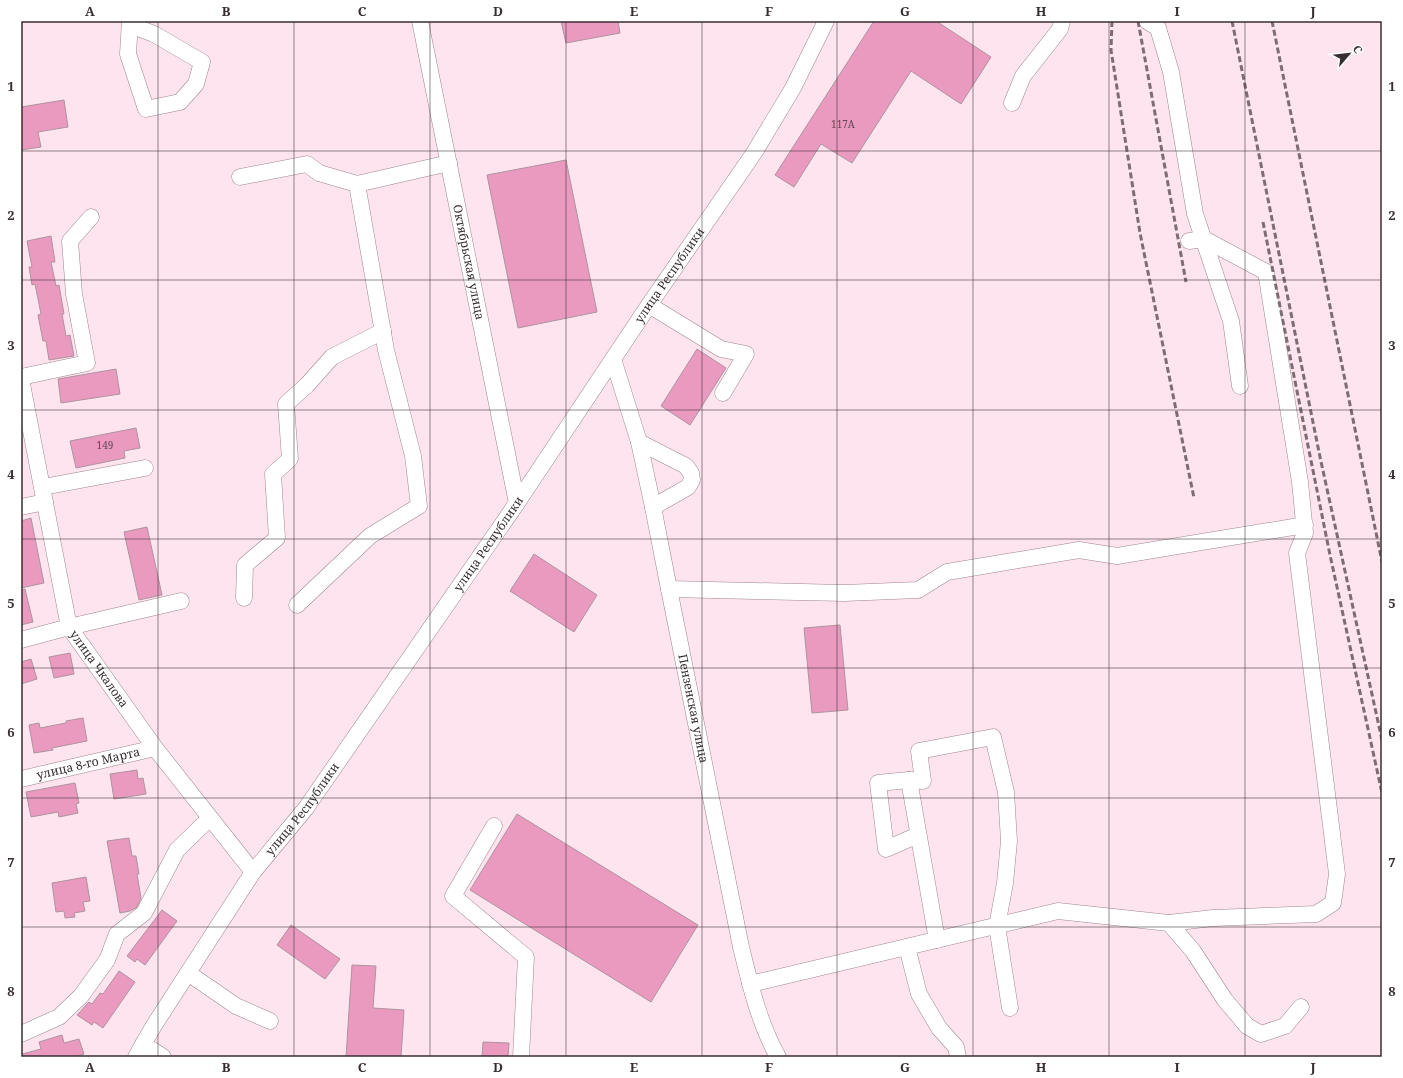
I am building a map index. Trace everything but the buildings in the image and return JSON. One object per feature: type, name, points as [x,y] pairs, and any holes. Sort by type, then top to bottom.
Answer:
[{"type":"street","name":"Октябрьская улица","points":[[420,21],[517,503]]},
{"type":"street","name":"улица Республики","points":[[139,1051],[253,872],[306,808],[517,503],[649,305],[754,153],[793,88],[826,21]]},
{"type":"street","points":[[1012,103],[1023,76],[1060,29],[1062,21]]},
{"type":"street","points":[[1147,21],[1158,28],[1171,72],[1195,214],[1196,240],[1231,321],[1240,386]]},
{"type":"street","points":[[130,23],[154,34],[202,62],[196,84],[180,102],[146,109],[128,54],[130,23]]},
{"type":"street","points":[[240,177],[307,164],[319,173],[357,184],[449,163]]},
{"type":"street","points":[[297,605],[370,536],[419,506],[413,456],[386,350],[357,184]]},
{"type":"street","points":[[21,378],[86,362],[74,294],[70,241],[91,217]]},
{"type":"street","points":[[750,984],[1058,911],[1169,923],[1213,918],[1316,914],[1333,903],[1337,874],[1297,553],[1305,533],[1300,482],[1266,272],[1196,240]]},
{"type":"street","points":[[649,305],[721,349],[746,354],[722,393]]},
{"type":"street","points":[[244,598],[245,565],[277,538],[273,474],[290,459],[286,404],[306,386],[332,356],[383,332]]},
{"type":"street","name":"Пензенская улица","points":[[613,360],[639,442],[741,947],[750,984],[763,1023],[778,1057]]},
{"type":"street","name":"улица Чкалова","points":[[21,378],[70,627],[155,748],[253,872]]},
{"type":"street","points":[[639,442],[686,466],[691,473],[692,480],[688,486],[653,507]]},
{"type":"street","points":[[21,507],[44,494],[145,468]]},
{"type":"street","points":[[669,589],[844,593],[918,590],[947,572],[1071,551],[1079,550],[1117,556],[1304,525]]},
{"type":"street","points":[[21,640],[181,601]]},
{"type":"street","points":[[918,835],[886,848],[878,783],[908,780],[923,781],[919,751],[994,737],[1006,792],[1009,841],[1005,883],[997,926],[1010,1008]]},
{"type":"street","name":"улица 8-го Марта","points":[[21,779],[155,748]]},
{"type":"street","points":[[908,780],[937,940]]},
{"type":"street","points":[[21,1034],[59,1017],[81,996],[107,960],[118,934],[144,913],[177,850],[210,818]]},
{"type":"street","points":[[494,826],[453,896],[526,957],[520,1057]]},
{"type":"street","points":[[1169,923],[1193,951],[1225,1000],[1247,1026],[1261,1034],[1285,1026],[1301,1007]]},
{"type":"street","points":[[907,947],[919,994],[938,1028],[956,1047],[958,1057]]},
{"type":"street","points":[[188,973],[236,1006],[270,1021]]},
{"type":"street","points":[[139,1051],[163,1057]]},
{"type":"railway","points":[[1112,21],[1111,50],[1140,233],[1194,498]]},
{"type":"railway","points":[[1138,21],[1186,282]]},
{"type":"railway","points":[[1232,21],[1320,457],[1382,740]]},
{"type":"railway","points":[[1272,21],[1382,562]]},
{"type":"railway","points":[[1263,222],[1330,555],[1382,793]]}]
